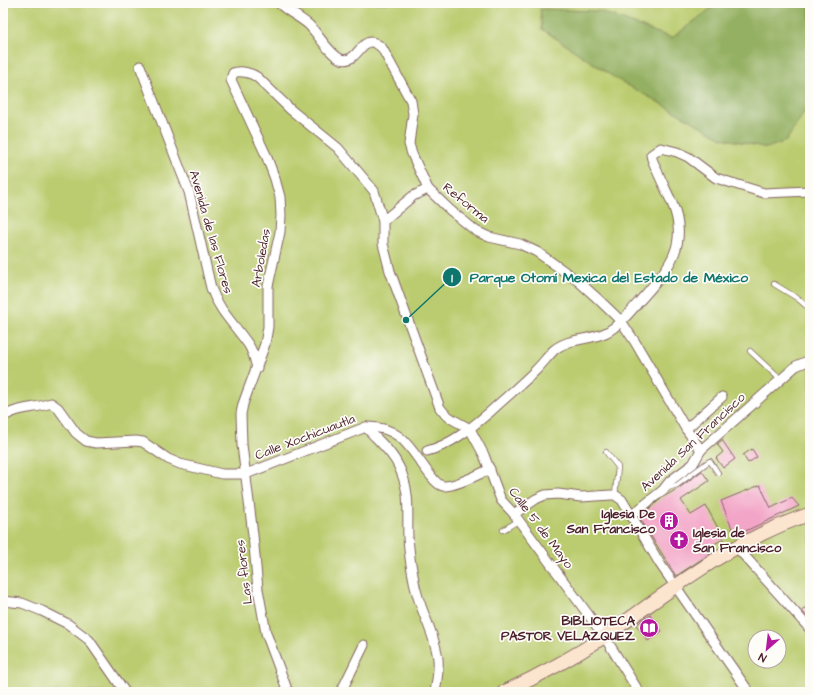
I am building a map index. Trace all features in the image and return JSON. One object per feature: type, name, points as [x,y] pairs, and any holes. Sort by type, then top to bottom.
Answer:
[{"type":"main road","points":[[504,692],[547,672],[604,636],[675,585],[738,545],[782,524],[810,514]]},
{"type":"street","name":"Reforma","points":[[279,3],[309,26],[335,56],[342,59],[348,59],[354,56],[366,43],[372,41],[378,43],[411,101],[413,114],[409,144],[428,189],[450,210],[476,231],[489,237],[520,244],[537,252],[578,281],[621,321],[686,429],[701,450]]},
{"type":"street","name":"Avenida de las Flores","points":[[140,66],[189,192],[211,288],[215,299],[249,346],[257,368]]},
{"type":"street","name":"Arboledas","points":[[257,368],[267,333],[268,286],[280,232],[280,197],[266,155],[231,80],[233,73],[252,73],[291,110],[338,148],[374,191],[383,221]]},
{"type":"street","points":[[427,450],[443,445],[470,429],[528,377],[554,350],[563,344],[598,336],[607,332],[621,321],[654,285],[671,262],[676,251],[678,238],[677,222],[673,205],[654,165],[651,154],[661,148],[672,150],[688,157],[716,178],[764,193],[810,191]]},
{"type":"street","points":[[428,189],[413,196],[383,221],[383,244],[390,271],[421,352],[440,408],[445,414],[470,429]]},
{"type":"street","name":"Avenida San Francisco","points":[[632,515],[663,490],[670,481],[693,464],[701,450],[796,366],[810,360]]},
{"type":"street","name":"Las flores","points":[[257,368],[243,404],[241,414],[242,445],[258,589],[266,633],[288,692]]},
{"type":"street","points":[[686,429],[722,397]]},
{"type":"street","points":[[3,417],[9,412],[41,407],[51,403],[58,408],[76,433],[86,441],[96,444],[136,440],[143,442],[168,459],[180,464],[222,474],[246,474]]},
{"type":"street","name":"Calle Xochicuautla","points":[[246,474],[366,427],[378,426],[396,434],[406,441],[435,481],[443,486],[454,484],[490,469]]},
{"type":"street","points":[[366,427],[391,454],[399,467],[406,488],[409,504],[408,538],[414,582],[433,638],[438,659],[438,678],[435,692]]},
{"type":"street","name":"Calle 5 de Mayo","points":[[470,429],[490,469],[501,500],[604,636],[637,691]]},
{"type":"street","points":[[516,518],[536,499],[545,495],[558,494],[581,497],[615,495],[622,500],[660,564],[749,692]]},
{"type":"street","points":[[738,545],[741,552],[793,612],[810,629]]},
{"type":"street","points":[[3,600],[22,603],[42,610],[68,624],[89,640],[125,692]]},
{"type":"street","points":[[341,692],[364,645]]},
{"type":"lane","points":[[774,284],[797,298],[810,309]]},
{"type":"lane","points":[[750,352],[781,380]]},
{"type":"lane","points":[[606,452],[618,467],[615,495]]},
{"type":"lane","points":[[663,490],[677,485],[710,461],[718,473]]},
{"type":"lane","points":[[503,530],[516,518]]},
{"type":"green space","points":[[3,3],[810,3],[810,692],[3,692]]},
{"type":"green space","points":[[718,3],[810,3],[810,109],[805,111],[786,141],[767,148],[722,138],[615,78],[542,29],[540,9],[599,11],[672,38]]},
{"type":"building","points":[[722,440],[735,459],[723,468],[716,458],[723,452],[717,444]]},
{"type":"building","points":[[752,449],[757,457],[748,463],[743,455]]},
{"type":"building","name":"Iglesia de San Francisco","points":[[702,471],[709,481],[681,500],[691,515],[706,506],[724,539],[710,546],[713,552],[676,576],[639,517],[663,497],[679,488]]},
{"type":"building","points":[[760,485],[771,508],[792,498],[799,506],[739,534],[737,529],[733,531],[721,501]]},
{"type":"building","points":[[810,602],[810,617],[809,619],[802,611]]},
{"type":"building","name":"BIBLIOTECA PASTOR VELAZQUEZ","points":[[650,615],[662,631],[648,641],[636,625]]},
{"type":"place","name":"Parque Otomí Mexica del Estado de México","points":[[406,320]]},
{"type":"place","name":"Iglesia De San Francisco","points":[[669,521]]},
{"type":"place","name":"Iglesia de San Francisco","points":[[679,540]]},
{"type":"place","name":"BIBLIOTECA PASTOR VELAZQUEZ","points":[[649,628]]}]
